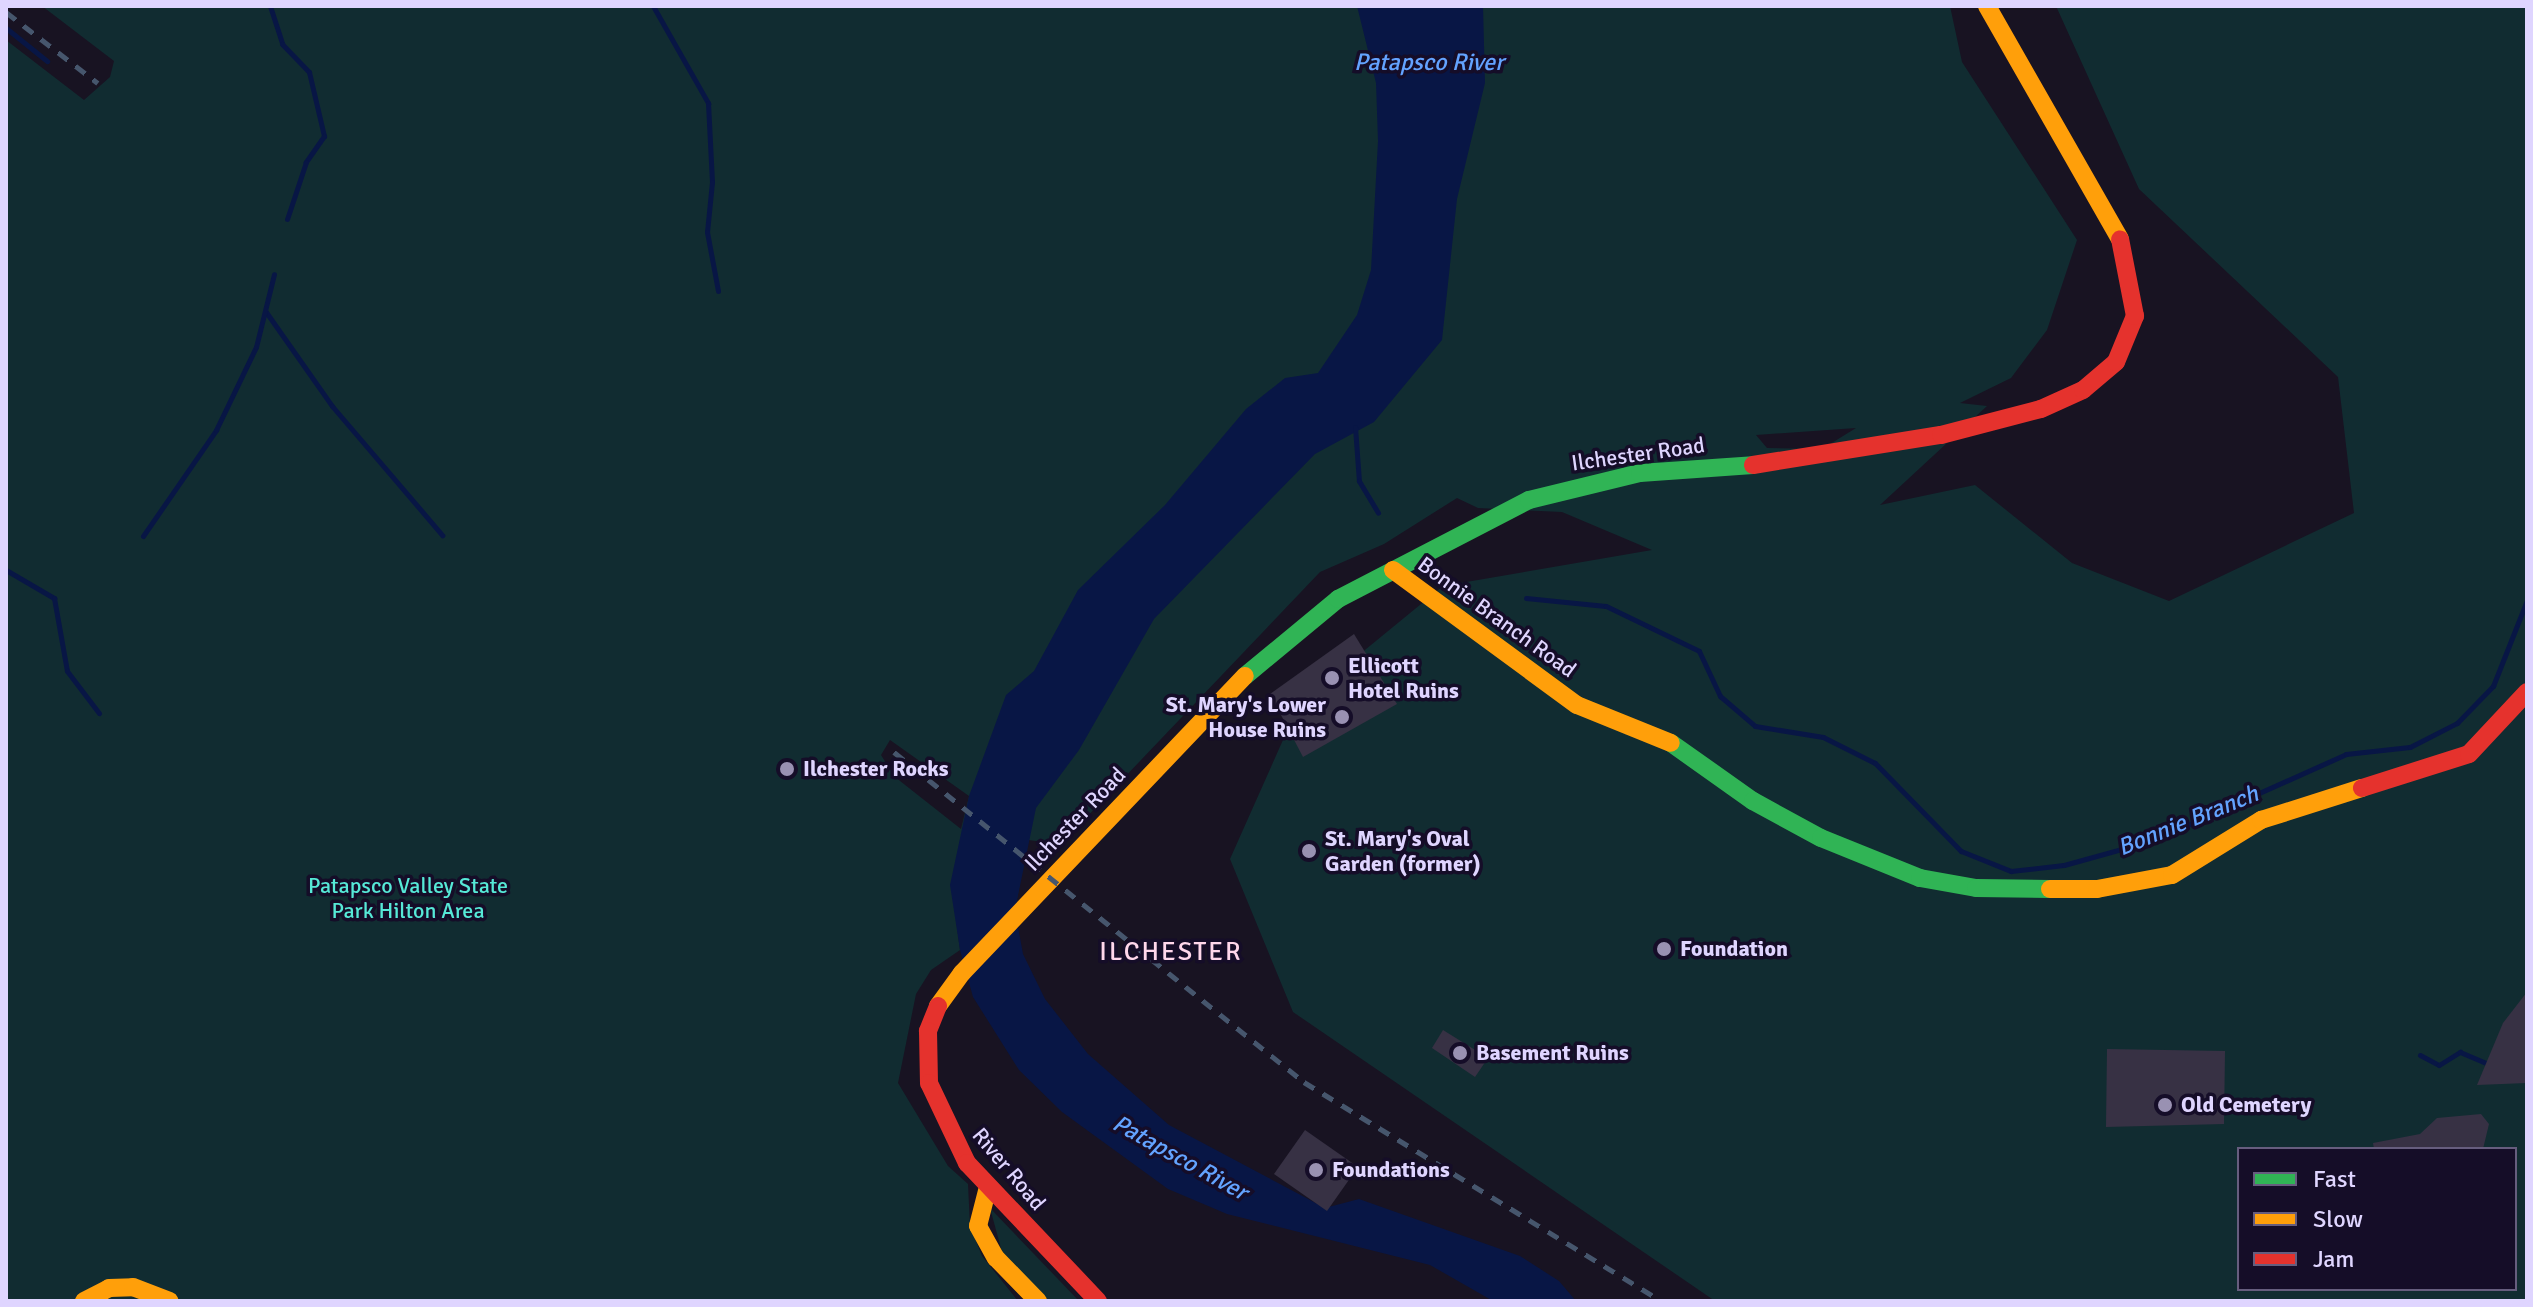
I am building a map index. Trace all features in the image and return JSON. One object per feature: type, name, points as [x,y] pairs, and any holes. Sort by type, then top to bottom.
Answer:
[{"type":"street","name":"Ilchester Road","points":[[941,999],[1265,655],[1306,620],[1393,570],[1529,500],[1588,482],[1852,455],[2041,409],[2100,379],[2128,343],[2135,316],[2124,249],[2098,192],[1987,6]]},
{"type":"street","name":"Bonnie Branch Road","points":[[1393,570],[1537,680],[1577,705],[1680,747],[1753,801],[1821,838],[1920,878],[1976,888],[2097,889],[2172,875],[2261,820],[2469,754],[2527,692]]},
{"type":"street","name":"River Road","points":[[941,999],[928,1031],[929,1083],[950,1135],[988,1187],[1098,1301]]},
{"type":"street","points":[[988,1187],[978,1226],[996,1258],[1038,1301]]},
{"type":"street","points":[[84,1301],[109,1288],[133,1287],[169,1301]]},
{"type":"green space","name":"Patapsco Valley State Park Hilton Area","points":[[42,6],[1950,6],[1962,62],[2077,240],[2047,330],[2011,378],[1960,403],[1987,406],[1880,505],[1975,485],[2072,563],[2169,601],[2354,513],[2338,377],[2139,189],[2056,6],[2527,6],[2527,1301],[1715,1301],[1293,1012],[1230,859],[1299,704],[1443,586],[1652,550],[1562,512],[1478,508],[1457,498],[1384,544],[1320,572],[1061,844],[1028,840],[1015,910],[956,919],[960,950],[931,970],[916,994],[898,1083],[948,1166],[968,1184],[970,1226],[982,1256],[1018,1301],[6,1301],[6,40],[84,100],[110,77],[114,61]],"holes":[[[1856,428],[1822,449],[1767,448],[1756,435]],[[890,740],[969,796],[961,829],[895,777],[881,755]]]},
{"type":"green space","points":[[990,1208],[1079,1301],[1049,1301],[1002,1252]]},
{"type":"water","name":"Patapsco River","points":[[1357,6],[1483,6],[1485,83],[1457,199],[1442,340],[1374,422],[1315,454],[1154,619],[1079,750],[1036,808],[1015,910],[1023,954],[1045,999],[1088,1054],[1169,1125],[1325,1208],[1359,1199],[1520,1256],[1559,1281],[1576,1301],[1493,1301],[1430,1265],[1227,1214],[1168,1189],[1062,1112],[1019,1070],[973,997],[960,950],[950,885],[969,796],[1006,695],[1034,671],[1078,590],[1165,505],[1246,409],[1285,378],[1318,373],[1357,315],[1371,270],[1378,141],[1376,83]]},
{"type":"building","points":[[1354,634],[1397,704],[1303,757],[1270,694]]},
{"type":"building","points":[[2527,992],[2527,1083],[2477,1085],[2503,1023]]},
{"type":"building","name":"Basement Ruins","points":[[1443,1030],[1488,1058],[1475,1077],[1432,1048]]},
{"type":"building","name":"Old Cemetery","points":[[2107,1049],[2225,1051],[2224,1124],[2106,1127]]},
{"type":"building","points":[[2481,1114],[2489,1124],[2483,1147],[2374,1147],[2373,1143],[2420,1134],[2437,1118]]},
{"type":"building","name":"Foundations","points":[[1305,1130],[1358,1167],[1327,1211],[1274,1174]]},
{"type":"waterway","points":[[270,6],[282,44],[309,72],[324,136],[306,162],[287,219]]},
{"type":"waterway","points":[[653,6],[708,103],[712,182],[707,232],[718,291]]},
{"type":"waterway","points":[[6,28],[47,61]]},
{"type":"waterway","points":[[143,536],[216,430],[256,347],[274,274]]},
{"type":"waterway","points":[[266,312],[332,406],[442,535]]},
{"type":"waterway","points":[[1355,427],[1359,481],[1378,513]]},
{"type":"waterway","points":[[6,570],[54,598],[67,671],[99,713]]},
{"type":"waterway","name":"Bonnie Branch","points":[[1526,598],[1606,606],[1699,651],[1720,696],[1755,726],[1823,737],[1875,763],[1961,851],[2011,871],[2064,865],[2154,840],[2346,754],[2410,747],[2457,723],[2493,686],[2527,600]]},
{"type":"waterway","points":[[2420,1055],[2439,1065],[2460,1052],[2491,1065]]},
{"type":"railway","points":[[6,12],[98,83]]},
{"type":"railway","points":[[894,752],[1304,1082],[1662,1301]]},
{"type":"traffic: fast","points":[[1245,676],[1338,599],[1529,500],[1640,473],[1753,465]]},
{"type":"traffic: fast","points":[[1671,743],[1753,801],[1821,838],[1920,878],[1976,888],[2050,889]]},
{"type":"traffic: slow","points":[[1987,6],[2120,239]]},
{"type":"traffic: slow","points":[[1393,570],[1577,705],[1671,743]]},
{"type":"traffic: slow","points":[[938,1006],[962,973],[1245,676]]},
{"type":"traffic: slow","points":[[2050,889],[2097,889],[2172,875],[2261,820],[2362,788]]},
{"type":"traffic: slow","points":[[988,1187],[978,1226],[996,1258],[1038,1301]]},
{"type":"traffic: slow","points":[[84,1301],[109,1288],[133,1287],[169,1301]]},
{"type":"traffic: jam","points":[[1753,465],[1941,435],[2041,409],[2083,390],[2116,362],[2135,316],[2120,239]]},
{"type":"traffic: jam","points":[[2362,788],[2469,754],[2527,692]]},
{"type":"traffic: jam","points":[[938,1006],[928,1031],[929,1083],[967,1163],[1098,1301]]},
{"type":"place","name":"Ellicott Hotel Ruins","points":[[1332,678]]},
{"type":"place","name":"St. Mary's Lower House Ruins","points":[[1342,717]]},
{"type":"place","name":"Ilchester Rocks","points":[[787,769]]},
{"type":"place","name":"St. Mary's Oval Garden (former)","points":[[1309,851]]},
{"type":"place","name":"Foundation","points":[[1664,949]]},
{"type":"place","name":"Basement Ruins","points":[[1460,1053]]},
{"type":"place","name":"Old Cemetery","points":[[2165,1105]]},
{"type":"place","name":"Foundations","points":[[1316,1170]]},
{"type":"district","name":"ILCHESTER","points":[[1171,953]]}]
